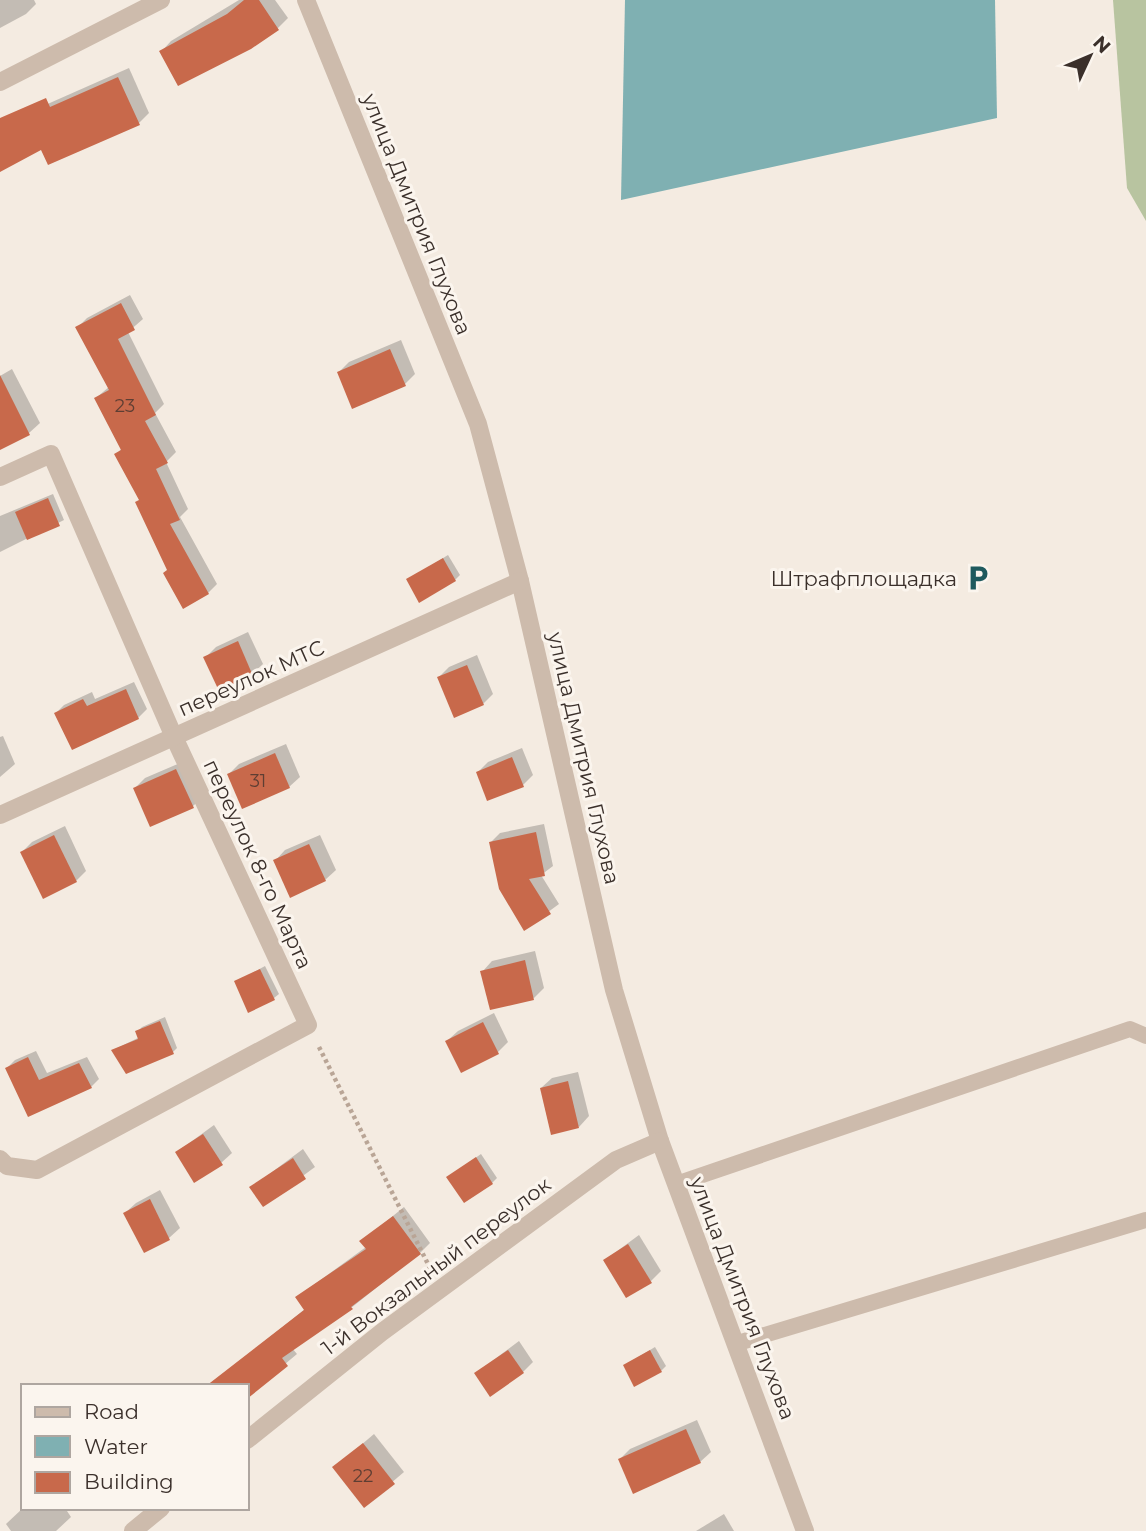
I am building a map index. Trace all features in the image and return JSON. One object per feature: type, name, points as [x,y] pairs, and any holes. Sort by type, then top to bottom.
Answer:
[{"type":"street","points":[[0,82],[161,0]]},
{"type":"street","name":"улица Дмитрия Глухова","points":[[306,0],[478,424],[520,581],[614,990],[660,1141],[738,1343],[805,1531]]},
{"type":"street","name":"переулок 8-го Марта","points":[[0,477],[51,454],[174,737],[308,1025]]},
{"type":"street","name":"переулок МТС","points":[[0,814],[520,581]]},
{"type":"street","points":[[0,1159],[7,1166],[37,1170],[308,1025]]},
{"type":"street","name":"1-й Вокзальный переулок","points":[[248,1439],[382,1332],[616,1160],[660,1141]]},
{"type":"street","points":[[133,1531],[159,1510]]},
{"type":"lane","points":[[676,1184],[1130,1029],[1146,1036]]},
{"type":"lane","points":[[738,1343],[1146,1220]]},
{"type":"path","points":[[308,1025],[441,1290]]},
{"type":"green space","points":[[1113,0],[1146,0],[1146,221],[1127,188]]},
{"type":"water","points":[[625,0],[995,0],[997,118],[621,200]]},
{"type":"building","points":[[244,0],[259,0],[279,30],[251,49],[178,86],[159,51],[227,14]]},
{"type":"building","points":[[118,77],[140,125],[48,165],[41,150],[0,172],[0,118],[46,98],[50,107]]},
{"type":"building","points":[[121,303],[135,330],[118,339],[156,415],[145,421],[168,463],[156,469],[180,520],[170,524],[209,594],[183,609],[163,573],[167,570],[135,502],[139,500],[114,454],[121,450],[94,398],[109,390],[75,327]]},
{"type":"building","points":[[390,349],[406,386],[352,409],[337,372]]},
{"type":"building","points":[[0,375],[30,435],[0,450]]},
{"type":"building","points":[[48,498],[60,526],[27,540],[15,512]]},
{"type":"building","points":[[443,558],[456,581],[419,603],[406,579]]},
{"type":"building","points":[[238,641],[253,676],[219,691],[203,657]]},
{"type":"building","points":[[467,665],[484,705],[454,718],[437,677]]},
{"type":"building","points":[[126,689],[139,719],[72,750],[54,713],[83,699],[87,706]]},
{"type":"building","points":[[275,753],[290,788],[242,809],[227,774]]},
{"type":"building","points":[[512,757],[524,787],[487,801],[476,772]]},
{"type":"building","points":[[176,769],[194,808],[150,827],[133,788]]},
{"type":"building","points":[[536,832],[545,876],[529,879],[551,914],[524,931],[499,889],[489,842]]},
{"type":"building","points":[[54,835],[77,882],[43,899],[20,852]]},
{"type":"building","points":[[309,844],[326,881],[290,898],[273,860]]},
{"type":"building","points":[[525,960],[534,1000],[490,1010],[480,971]]},
{"type":"building","points":[[260,969],[275,1000],[248,1013],[234,981]]},
{"type":"building","points":[[160,1021],[174,1054],[126,1074],[111,1050],[138,1039],[135,1031]]},
{"type":"building","points":[[483,1022],[499,1054],[461,1073],[445,1041]]},
{"type":"building","points":[[28,1057],[39,1080],[79,1063],[92,1088],[28,1117],[5,1068]]},
{"type":"building","points":[[568,1081],[579,1128],[551,1135],[540,1088]]},
{"type":"building","points":[[203,1134],[223,1165],[194,1183],[175,1152]]},
{"type":"building","points":[[476,1157],[493,1184],[464,1203],[446,1177]]},
{"type":"building","points":[[293,1158],[306,1179],[263,1207],[249,1187]]},
{"type":"building","points":[[150,1199],[170,1240],[144,1253],[123,1213]]},
{"type":"building","points":[[393,1216],[421,1254],[351,1307],[353,1309],[282,1358],[288,1366],[248,1398],[248,1384],[209,1384],[304,1310],[295,1297],[366,1249],[359,1241]]},
{"type":"building","points":[[628,1244],[652,1283],[626,1298],[603,1260]]},
{"type":"building","points":[[508,1350],[524,1373],[490,1397],[474,1373]]},
{"type":"building","points":[[650,1350],[662,1372],[634,1387],[623,1365]]},
{"type":"building","points":[[686,1429],[701,1463],[633,1494],[618,1459]]},
{"type":"building","points":[[363,1443],[395,1484],[364,1508],[332,1467]]},
{"type":"place","name":"Штрафплощадка","points":[[978,578]]}]
